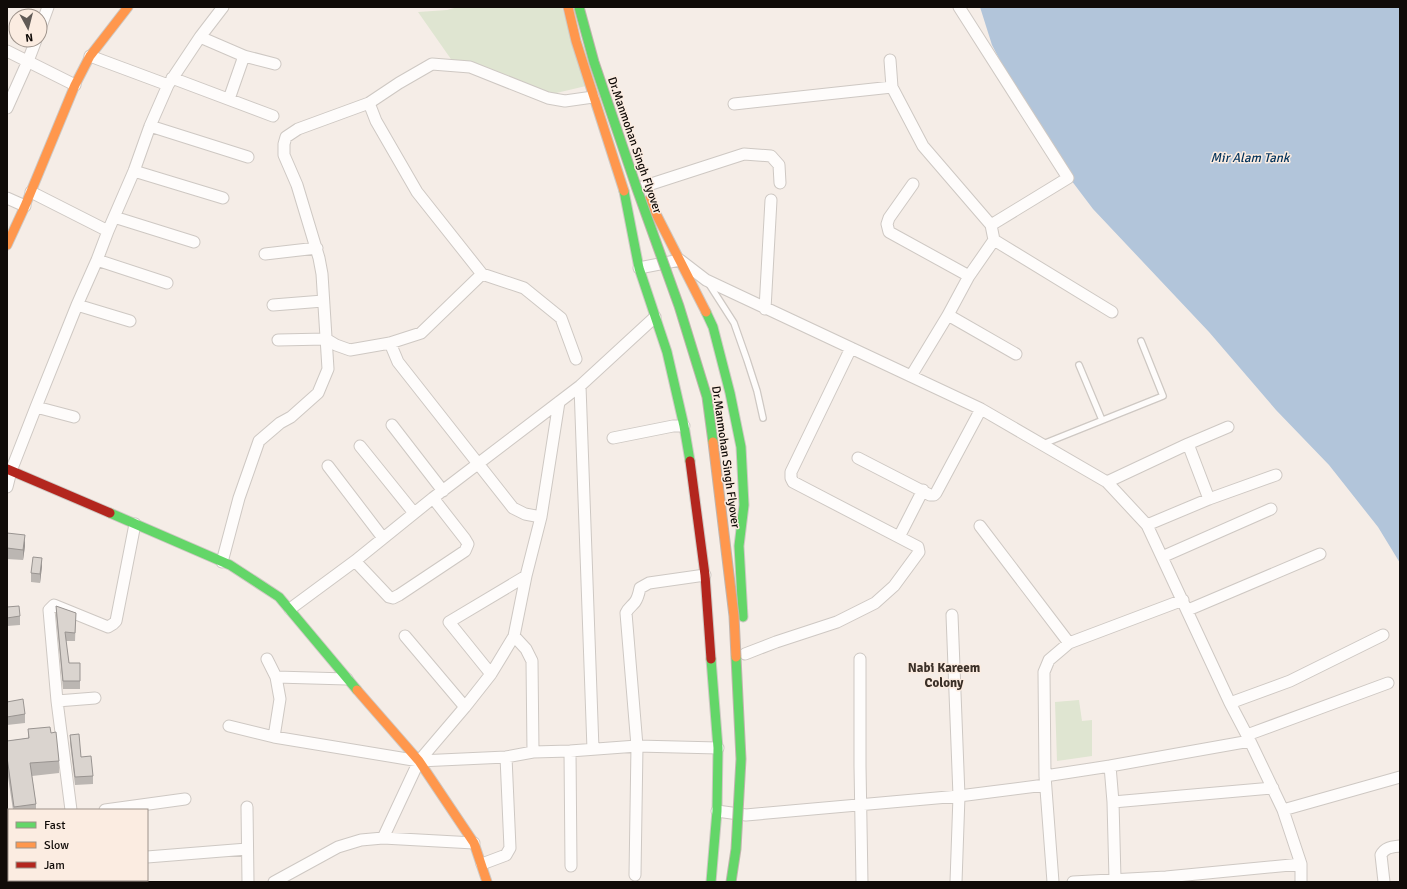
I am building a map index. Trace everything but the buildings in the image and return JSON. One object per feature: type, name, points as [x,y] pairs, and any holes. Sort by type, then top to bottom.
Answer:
[{"type":"main road","points":[[7,246],[75,85],[90,56],[128,7]]},
{"type":"main road","points":[[568,7],[576,42],[623,185],[639,268],[667,352],[684,426],[694,483],[706,575],[718,748],[717,811],[711,882]]},
{"type":"main road","name":"Dr.Manmohan Singh Flyover","points":[[572,7],[640,224]]},
{"type":"main road","name":"Dr.Manmohan Singh Flyover","points":[[579,7],[594,62],[679,306],[707,397],[734,616],[741,759],[736,849],[731,882]]},
{"type":"main road","points":[[584,7],[598,59],[642,187],[713,328],[730,393],[741,447],[744,505],[739,546],[745,654],[749,780],[738,882]]},
{"type":"main road","points":[[649,254],[656,276]]},
{"type":"main road","points":[[9,470],[230,565],[279,597],[347,679],[419,761],[474,843],[487,882]]},
{"type":"main road","name":"Dr.Manmohan Singh Flyover","points":[[712,507],[716,531],[718,562]]},
{"type":"main road","points":[[728,818],[731,780]]},
{"type":"street","points":[[7,487],[9,470],[134,171],[150,126],[170,82],[200,37],[223,7]]},
{"type":"street","points":[[959,7],[1068,178],[991,225]]},
{"type":"street","points":[[200,37],[244,56],[274,64]]},
{"type":"street","points":[[7,108],[33,48]]},
{"type":"street","points":[[7,51],[75,85]]},
{"type":"street","points":[[90,56],[229,99],[273,116]]},
{"type":"street","points":[[229,99],[244,56]]},
{"type":"street","points":[[890,60],[892,87],[923,146],[991,225],[994,240],[969,276],[948,315],[911,376]]},
{"type":"street","points":[[222,562],[240,498],[259,441],[280,423],[291,417],[318,393],[328,369],[322,274],[316,248],[297,185],[284,155],[284,144],[286,137],[298,129],[369,103],[399,83],[432,64],[470,67],[554,99],[565,101],[593,97]]},
{"type":"street","points":[[734,104],[892,87]]},
{"type":"street","points":[[369,103],[376,121],[417,192],[482,274],[524,288],[561,318],[576,360]]},
{"type":"street","points":[[150,126],[248,157]]},
{"type":"street","points":[[642,187],[744,154],[770,156],[779,166],[780,183]]},
{"type":"street","points":[[134,171],[223,198]]},
{"type":"street","points":[[913,184],[889,218],[887,224],[889,232],[969,276]]},
{"type":"street","points":[[31,192],[108,231]]},
{"type":"street","points":[[7,198],[25,206]]},
{"type":"street","points":[[765,309],[771,200]]},
{"type":"street","points":[[114,217],[194,242]]},
{"type":"street","points":[[994,240],[1112,312]]},
{"type":"street","points":[[265,254],[316,248]]},
{"type":"street","points":[[97,260],[168,283]]},
{"type":"street","points":[[639,268],[680,260],[706,280],[981,409],[1107,482],[1147,525],[1230,703],[1249,738],[1283,810],[1301,864],[1301,882]]},
{"type":"street","points":[[278,340],[326,340],[350,350],[390,344],[421,333],[482,274]]},
{"type":"street","points":[[273,305],[323,301]]},
{"type":"street","points":[[77,305],[130,322]]},
{"type":"street","points":[[948,315],[1016,354]]},
{"type":"street","points":[[290,609],[355,561],[478,463],[580,386],[655,317]]},
{"type":"street","points":[[390,344],[398,362],[513,508],[525,514],[541,517]]},
{"type":"street","points":[[745,654],[837,622],[875,603],[894,586],[919,552],[918,547],[793,482],[791,478],[791,472],[851,348]]},
{"type":"street","points":[[580,386],[593,749]]},
{"type":"street","points":[[383,838],[419,761],[466,707],[491,674],[514,636],[526,576],[541,517],[560,402]]},
{"type":"street","points":[[36,407],[74,417]]},
{"type":"street","points":[[858,458],[934,495],[981,409]]},
{"type":"street","points":[[392,425],[443,491]]},
{"type":"street","points":[[613,438],[673,426],[684,426]]},
{"type":"street","points":[[1107,482],[1228,427]]},
{"type":"street","points":[[1188,444],[1209,499]]},
{"type":"street","points":[[360,446],[414,514]]},
{"type":"street","points":[[328,466],[383,538]]},
{"type":"street","points":[[1147,525],[1209,499],[1276,475]]},
{"type":"street","points":[[899,538],[923,490]]},
{"type":"street","points":[[355,561],[389,597],[393,598],[465,551],[468,544],[465,539],[433,498]]},
{"type":"street","points":[[1162,557],[1271,509]]},
{"type":"street","points":[[71,809],[57,701],[49,610],[54,605],[108,627],[116,621],[135,524]]},
{"type":"street","points":[[980,526],[1069,643]]},
{"type":"street","points":[[1053,882],[1045,781],[1044,672],[1049,660],[1069,643],[1185,605],[1320,554]]},
{"type":"street","points":[[635,875],[637,746],[626,612],[638,598],[640,588],[649,583],[706,575]]},
{"type":"street","points":[[491,674],[449,622],[526,576]]},
{"type":"street","points":[[952,615],[959,796],[956,882]]},
{"type":"street","points":[[1230,703],[1290,681],[1383,635]]},
{"type":"street","points":[[405,636],[466,707]]},
{"type":"street","points":[[514,636],[526,649],[532,661],[533,752]]},
{"type":"street","points":[[860,659],[862,882]]},
{"type":"street","points":[[267,660],[276,678],[280,699],[274,737]]},
{"type":"street","points":[[276,678],[347,679]]},
{"type":"street","points":[[717,811],[746,815],[862,805],[959,796],[1045,781],[1110,766],[1249,738],[1388,683]]},
{"type":"street","points":[[57,701],[95,698]]},
{"type":"street","points":[[229,726],[274,737],[419,761],[506,757],[533,752],[637,746],[718,748]]},
{"type":"street","points":[[570,751],[571,866]]},
{"type":"street","points":[[482,864],[506,854],[510,848],[506,757]]},
{"type":"street","points":[[1110,766],[1113,802],[1115,879]]},
{"type":"street","points":[[1283,810],[1400,777]]},
{"type":"street","points":[[1113,802],[1273,788]]},
{"type":"street","points":[[113,809],[185,799]]},
{"type":"street","points":[[247,807],[248,882]]},
{"type":"street","points":[[274,882],[338,847],[361,840],[383,838],[474,843]]},
{"type":"street","points":[[1384,882],[1381,855],[1383,851],[1389,848],[1400,846]]},
{"type":"street","points":[[148,856],[247,849]]},
{"type":"street","points":[[1073,882],[1166,877],[1301,864]]},
{"type":"lane","points":[[706,280],[734,323],[749,366],[763,418]]},
{"type":"lane","points":[[1042,444],[1164,396],[1141,341]]},
{"type":"lane","points":[[1079,365],[1102,420]]},
{"type":"green space","points":[[458,7],[562,7],[586,86],[552,94],[481,65],[453,62],[418,12],[447,10]]},
{"type":"green space","points":[[1079,700],[1082,721],[1092,720],[1092,756],[1057,761],[1055,702]]},
{"type":"water","name":"Mir Alam Tank","points":[[980,7],[1400,7],[1400,563],[1378,527],[1329,465],[1276,410],[1209,332],[1093,209],[1043,143],[992,45]]},
{"type":"traffic: fast","points":[[579,7],[594,62],[679,306],[707,397],[713,442]]},
{"type":"traffic: fast","points":[[624,191],[639,268],[667,352],[684,426],[690,461]]},
{"type":"traffic: fast","points":[[706,312],[713,327],[730,393],[741,447],[744,505],[739,546],[743,617]]},
{"type":"traffic: fast","points":[[110,513],[230,565],[279,597],[357,690]]},
{"type":"traffic: fast","points":[[731,882],[736,849],[741,759],[736,657]]},
{"type":"traffic: fast","points":[[711,659],[718,748],[717,811],[711,882]]},
{"type":"traffic: slow","points":[[7,245],[25,206],[75,85],[90,56],[128,7]]},
{"type":"traffic: slow","points":[[568,7],[576,41],[624,191]]},
{"type":"traffic: slow","points":[[649,200],[706,312]]},
{"type":"traffic: slow","points":[[713,442],[734,616],[736,657]]},
{"type":"traffic: slow","points":[[357,690],[419,761],[474,843],[487,882]]},
{"type":"traffic: jam","points":[[690,461],[705,575],[711,659]]},
{"type":"traffic: jam","points":[[7,469],[110,513]]},
{"type":"district","name":"Nabi Kareem Colony","points":[[944,674]]}]
